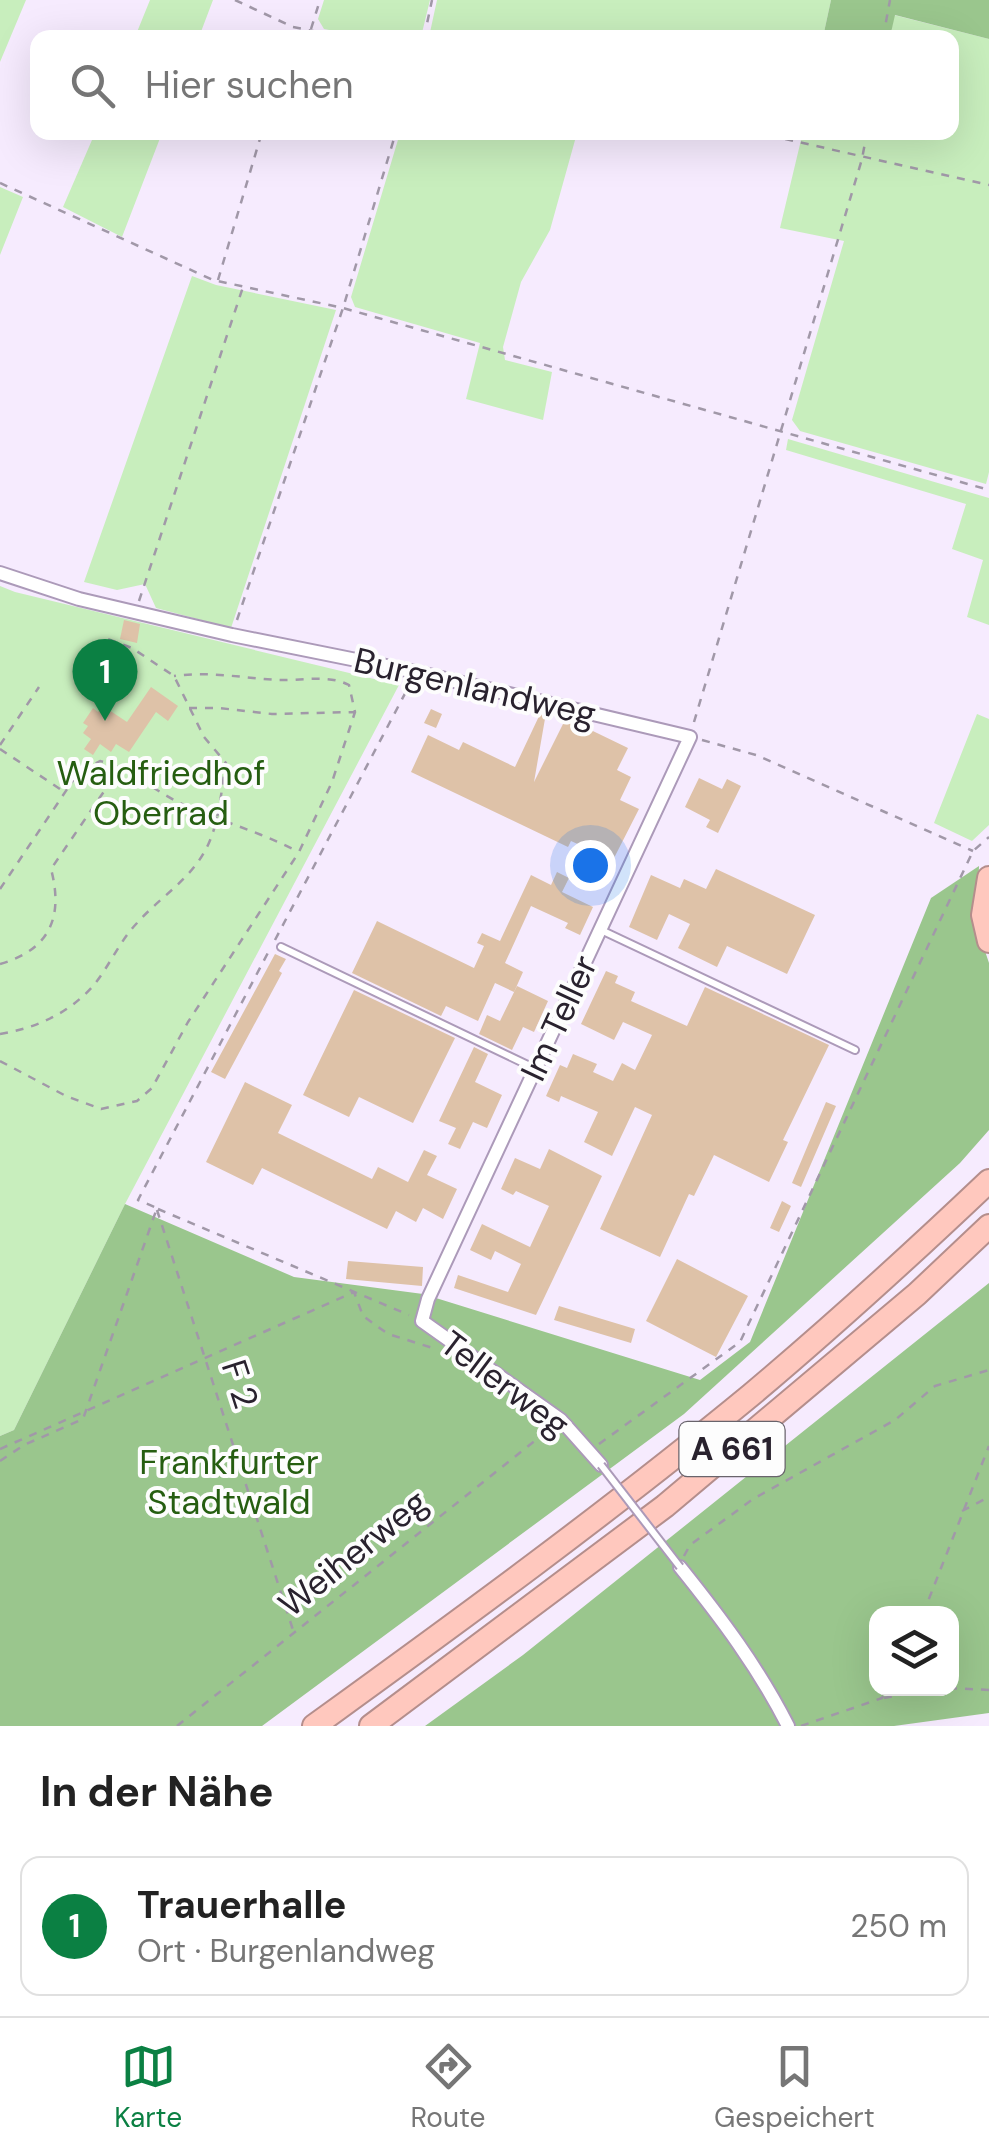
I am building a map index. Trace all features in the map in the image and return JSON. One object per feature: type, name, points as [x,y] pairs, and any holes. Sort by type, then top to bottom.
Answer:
[{"type":"highway","points":[[989,878],[983,915],[989,940]]},
{"type":"highway","name":"A 661","points":[[936,1231],[989,1159]]},
{"type":"highway","name":"A 661","points":[[314,1726],[752,1394],[989,1180]]},
{"type":"highway","name":"A 661","points":[[371,1726],[665,1506],[917,1294],[989,1226]]},
{"type":"highway","name":"A 661","points":[[917,1294],[989,1243]]},
{"type":"street","name":"Burgenlandweg","points":[[0,573],[28,584],[232,635],[416,672],[690,737]]},
{"type":"street","name":"Im Teller","points":[[428,1299],[690,737]]},
{"type":"street","name":"Tellerweg","points":[[428,1299],[422,1321],[561,1420],[602,1465]]},
{"type":"street","points":[[680,1567],[736,1636],[788,1726]]},
{"type":"lane","points":[[600,930],[856,1050]]},
{"type":"lane","points":[[282,947],[536,1068]]},
{"type":"lane","points":[[602,1465],[680,1567]]},
{"type":"path","points":[[235,0],[293,27],[311,30],[320,0]]},
{"type":"path","points":[[426,30],[432,0]]},
{"type":"path","points":[[884,30],[890,0]]},
{"type":"path","points":[[217,281],[260,140]]},
{"type":"path","points":[[232,635],[343,308],[394,140]]},
{"type":"path","points":[[787,140],[989,186]]},
{"type":"path","points":[[865,140],[784,430],[690,737],[756,755],[973,850]]},
{"type":"path","points":[[0,183],[217,281],[343,308],[989,490]]},
{"type":"path","points":[[136,612],[242,286]]},
{"type":"path","points":[[0,1034],[32,1029],[64,1011],[92,986],[135,924],[194,870],[217,818],[226,763],[204,738],[174,676],[132,648],[108,638]]},
{"type":"path","name":"F 2","points":[[294,1633],[157,1208],[138,1200],[416,672]]},
{"type":"path","points":[[0,1061],[66,1096],[101,1109],[136,1101],[152,1088],[188,1022],[298,852],[332,782],[355,712],[349,685],[338,679],[281,680],[200,673],[174,676]]},
{"type":"path","points":[[39,686],[0,747],[64,792]]},
{"type":"path","points":[[187,708],[272,714],[355,712]]},
{"type":"path","points":[[1,885],[64,792],[86,766],[100,761],[120,768],[180,803],[263,834],[298,852]]},
{"type":"path","points":[[0,964],[20,958],[47,934],[56,910],[57,891],[51,869],[120,768]]},
{"type":"path","points":[[590,1452],[740,1342],[973,850],[989,838]]},
{"type":"path","points":[[0,1461],[24,1445],[82,1419],[157,1208],[422,1321]]},
{"type":"path","points":[[354,1292],[363,1316],[388,1334],[434,1349],[461,1348]]},
{"type":"path","points":[[0,1449],[354,1292]]},
{"type":"path","points":[[680,1567],[690,1545],[754,1499],[894,1420],[935,1386],[989,1370]]},
{"type":"path","name":"Weiherweg","points":[[176,1726],[561,1420]]},
{"type":"path","points":[[926,1606],[989,1446]]},
{"type":"path","points":[[961,1512],[989,1497]]},
{"type":"path","points":[[959,1689],[989,1690]]},
{"type":"path","points":[[800,1726],[893,1696]]},
{"type":"green space","points":[[0,0],[26,0],[0,62]]},
{"type":"green space","points":[[150,0],[213,0],[202,30],[138,30]]},
{"type":"green space","points":[[324,0],[430,0],[423,30],[329,30],[318,19]]},
{"type":"green space","points":[[437,0],[831,0],[825,30],[431,30]]},
{"type":"green space","points":[[831,0],[989,0],[989,39],[895,15],[892,30],[825,30]]},
{"type":"green space","points":[[894,15],[953,30],[891,30]]},
{"type":"green space","points":[[959,31],[989,39],[986,484],[800,431],[792,420],[844,241],[780,228],[801,140],[959,140]]},
{"type":"green space","points":[[92,140],[159,140],[122,237],[63,207]]},
{"type":"green space","points":[[398,140],[575,140],[550,230],[521,282],[503,347],[505,360],[552,372],[543,420],[466,399],[480,343],[355,307],[351,297]]},
{"type":"green space","points":[[0,187],[23,197],[0,255]]},
{"type":"green space","points":[[192,276],[216,285],[336,310],[231,628],[156,608],[145,584],[117,590],[84,582]]},
{"type":"green space","points":[[788,439],[989,498],[989,625],[967,617],[983,560],[952,549],[966,504],[786,450]]},
{"type":"green space","name":"Waldfriedhof Oberrad","points":[[0,586],[399,685],[125,1204],[14,1430],[0,1436]]},
{"type":"green space","points":[[977,714],[989,719],[989,825],[972,841],[934,823]]},
{"type":"green space","name":"Frankfurter Stadtwald","points":[[979,866],[977,927],[989,963],[989,1130],[960,1163],[684,1414],[262,1726],[0,1726],[0,1436],[14,1430],[125,1204],[294,1277],[423,1294],[700,1380],[750,1342],[931,898]]},
{"type":"green space","points":[[989,1283],[989,1713],[894,1726],[425,1726],[523,1655]]},
{"type":"building","points":[[124,620],[140,624],[137,643],[120,639]]},
{"type":"building","points":[[151,687],[178,706],[168,721],[156,712],[129,752],[116,744],[111,752],[100,744],[93,755],[84,749],[91,739],[83,733],[88,726],[83,723],[93,708],[98,712],[103,706],[127,722]]},
{"type":"building","points":[[431,709],[442,714],[436,728],[424,723]]},
{"type":"building","points":[[541,712],[546,713],[534,782],[566,718],[628,748],[617,770],[631,777],[620,800],[639,809],[613,860],[571,841],[568,847],[411,772],[428,735],[459,750],[463,742],[515,767]]},
{"type":"building","points":[[699,778],[722,789],[727,779],[741,786],[718,833],[706,827],[710,820],[685,807]]},
{"type":"building","points":[[716,869],[815,915],[787,974],[727,946],[717,967],[678,948],[690,924],[669,914],[657,940],[629,927],[651,875],[680,888],[684,879],[706,889]]},
{"type":"building","points":[[557,872],[569,878],[562,892],[593,907],[580,935],[565,928],[568,923],[531,906],[505,963],[523,972],[514,992],[495,983],[478,1021],[446,1006],[441,1016],[352,973],[377,921],[474,968],[484,946],[477,943],[482,933],[500,941],[531,875],[551,885]]},
{"type":"building","points":[[275,954],[286,959],[279,971],[282,973],[225,1079],[211,1072]]},
{"type":"building","points":[[606,971],[618,976],[615,983],[635,992],[631,1001],[687,1026],[705,987],[829,1045],[783,1140],[788,1142],[769,1182],[714,1155],[694,1196],[689,1194],[660,1257],[600,1229],[652,1115],[635,1107],[612,1156],[584,1142],[598,1112],[561,1096],[559,1102],[546,1096],[560,1065],[567,1068],[573,1054],[597,1064],[593,1072],[613,1081],[622,1063],[635,1070],[652,1035],[623,1022],[614,1040],[581,1024]]},
{"type":"building","points":[[517,986],[548,1001],[534,1032],[523,1027],[512,1050],[479,1034],[487,1015],[500,1021]]},
{"type":"building","points":[[354,990],[455,1038],[413,1123],[359,1097],[349,1117],[303,1095]]},
{"type":"building","points":[[474,1047],[488,1054],[475,1082],[502,1095],[487,1128],[473,1122],[460,1149],[448,1144],[456,1128],[439,1121]]},
{"type":"building","points":[[245,1082],[292,1105],[278,1133],[372,1179],[378,1167],[408,1182],[424,1150],[437,1156],[427,1175],[457,1189],[443,1219],[423,1208],[416,1222],[396,1211],[387,1229],[262,1168],[253,1185],[206,1162]]},
{"type":"building","points":[[826,1102],[836,1106],[801,1187],[792,1183]]},
{"type":"building","points":[[549,1149],[602,1176],[536,1315],[454,1288],[458,1275],[508,1292],[521,1264],[495,1251],[491,1260],[470,1250],[482,1224],[530,1247],[549,1206],[516,1191],[513,1195],[501,1189],[515,1158],[540,1169]]},
{"type":"building","points":[[782,1201],[791,1206],[779,1232],[770,1228]]},
{"type":"building","points":[[677,1259],[748,1296],[716,1357],[646,1321]]},
{"type":"building","points":[[348,1261],[423,1267],[422,1286],[346,1279]]},
{"type":"building","points":[[559,1306],[635,1329],[631,1343],[554,1320]]},
{"type":"place","name":"Trauerhalle","points":[[105,721]]}]
